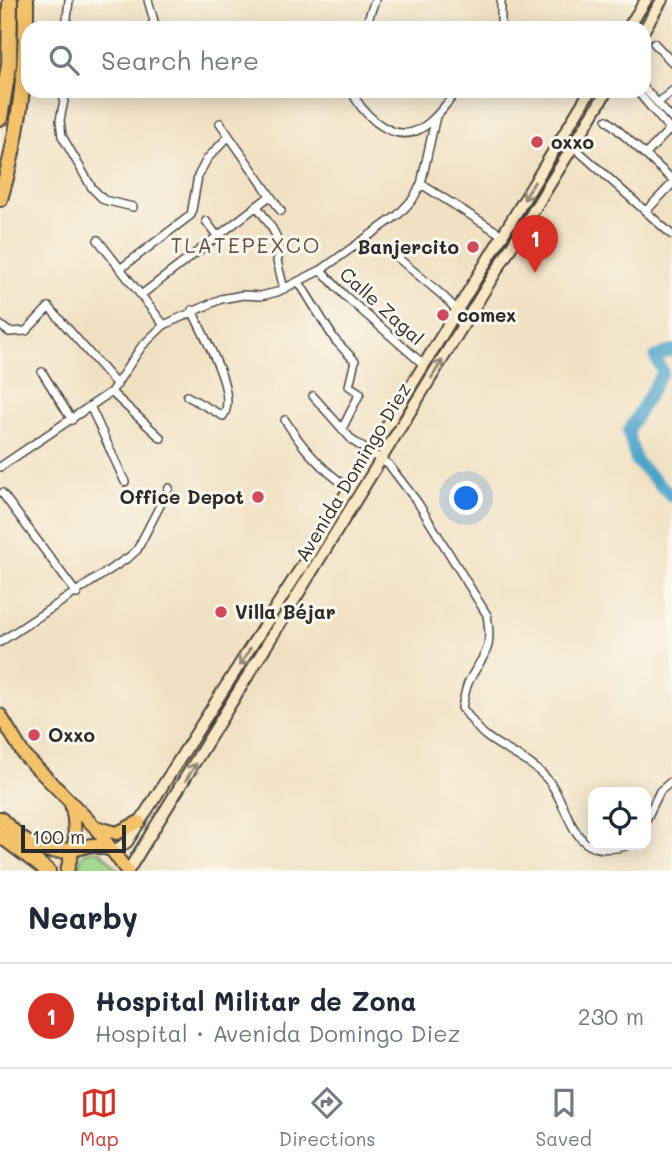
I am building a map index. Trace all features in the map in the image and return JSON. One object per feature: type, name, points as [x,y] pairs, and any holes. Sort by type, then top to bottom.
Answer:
[{"type":"highway","points":[[0,118],[9,65],[10,0]]},
{"type":"highway","points":[[26,0],[26,21]]},
{"type":"highway","points":[[0,199],[13,153],[22,98]]},
{"type":"highway","points":[[0,819],[33,848],[47,851],[73,850]]},
{"type":"highway","points":[[0,835],[48,871]]},
{"type":"main road","points":[[632,21],[646,0]]},
{"type":"main road","points":[[649,21],[662,0]]},
{"type":"main road","name":"Avenida Domingo Diez","points":[[111,850],[127,842],[160,791],[302,566],[586,98]]},
{"type":"main road","name":"Avenida Domingo Diez","points":[[127,871],[174,800],[374,471],[385,461],[389,447],[603,98]]},
{"type":"main road","points":[[548,161],[560,168]]},
{"type":"main road","points":[[0,715],[24,755],[95,827],[127,871]]},
{"type":"main road","points":[[160,791],[174,800]]},
{"type":"main road","points":[[67,871],[67,863],[73,850],[75,819],[70,801]]},
{"type":"main road","points":[[95,827],[117,833],[139,822]]},
{"type":"main road","points":[[73,850],[91,845],[111,850]]},
{"type":"street","points":[[67,21],[69,0]]},
{"type":"street","points":[[148,0],[153,21]]},
{"type":"street","points":[[367,21],[374,0]]},
{"type":"street","points":[[501,0],[501,21]]},
{"type":"street","points":[[654,43],[672,62]]},
{"type":"street","points":[[657,103],[672,91]]},
{"type":"street","points":[[651,96],[672,119]]},
{"type":"street","points":[[65,98],[60,120],[62,135],[92,188],[104,200],[133,207]]},
{"type":"street","points":[[355,98],[368,116],[383,127],[400,134],[421,130],[451,98]]},
{"type":"street","points":[[643,98],[671,131],[646,154]]},
{"type":"street","points":[[0,467],[91,408],[114,388],[142,346],[164,325],[221,299],[243,295],[261,296],[299,282],[321,270],[398,215],[414,198],[421,184],[436,116]]},
{"type":"street","points":[[607,120],[646,154],[672,182],[646,211]]},
{"type":"street","points":[[220,123],[281,211]]},
{"type":"street","points":[[120,269],[191,215],[198,176],[208,159],[229,137]]},
{"type":"street","points":[[574,147],[672,235]]},
{"type":"street","points":[[421,184],[502,235]]},
{"type":"street","points":[[141,295],[270,196]]},
{"type":"street","points":[[257,206],[277,237],[280,253],[276,261],[284,289]]},
{"type":"street","points":[[206,221],[218,237]]},
{"type":"street","points":[[98,240],[164,325]]},
{"type":"street","points":[[398,258],[467,320]]},
{"type":"street","name":"Calle Zagal","points":[[321,270],[344,295],[423,364]]},
{"type":"street","points":[[299,282],[335,340],[355,361],[349,386],[359,393],[342,429]]},
{"type":"street","points":[[0,325],[9,332],[26,331],[49,307],[114,388],[161,439]]},
{"type":"street","points":[[187,396],[223,416],[227,410],[228,401],[223,381],[192,310]]},
{"type":"street","points":[[42,372],[72,420]]},
{"type":"street","points":[[313,396],[353,441],[385,461],[418,503],[487,615],[490,633],[486,655],[468,683],[462,708],[485,736],[522,758],[548,780],[564,805],[575,832],[588,844]]},
{"type":"street","points":[[91,408],[125,482]]},
{"type":"street","points":[[285,420],[331,476],[348,487]]},
{"type":"street","points":[[0,642],[76,594],[136,550],[169,488]]},
{"type":"street","points":[[2,493],[76,594]]},
{"type":"street","points":[[651,810],[660,791],[672,780]]},
{"type":"green space","points":[[93,850],[101,852],[120,871],[78,871],[81,857]]},
{"type":"waterway","points":[[672,350],[655,357],[663,372],[628,431],[636,461],[672,497]]},
{"type":"place","name":"oxxo","points":[[537,142]]},
{"type":"place","name":"Banjercito","points":[[473,247]]},
{"type":"place","name":"Hospital Militar de Zona","points":[[535,273]]},
{"type":"place","name":"comex","points":[[443,315]]},
{"type":"place","name":"Office Depot","points":[[258,497]]},
{"type":"place","name":"Villa Béjar","points":[[221,612]]},
{"type":"place","name":"Oxxo","points":[[34,735]]},
{"type":"district","name":"TLATEPEXCO","points":[[246,246]]}]
